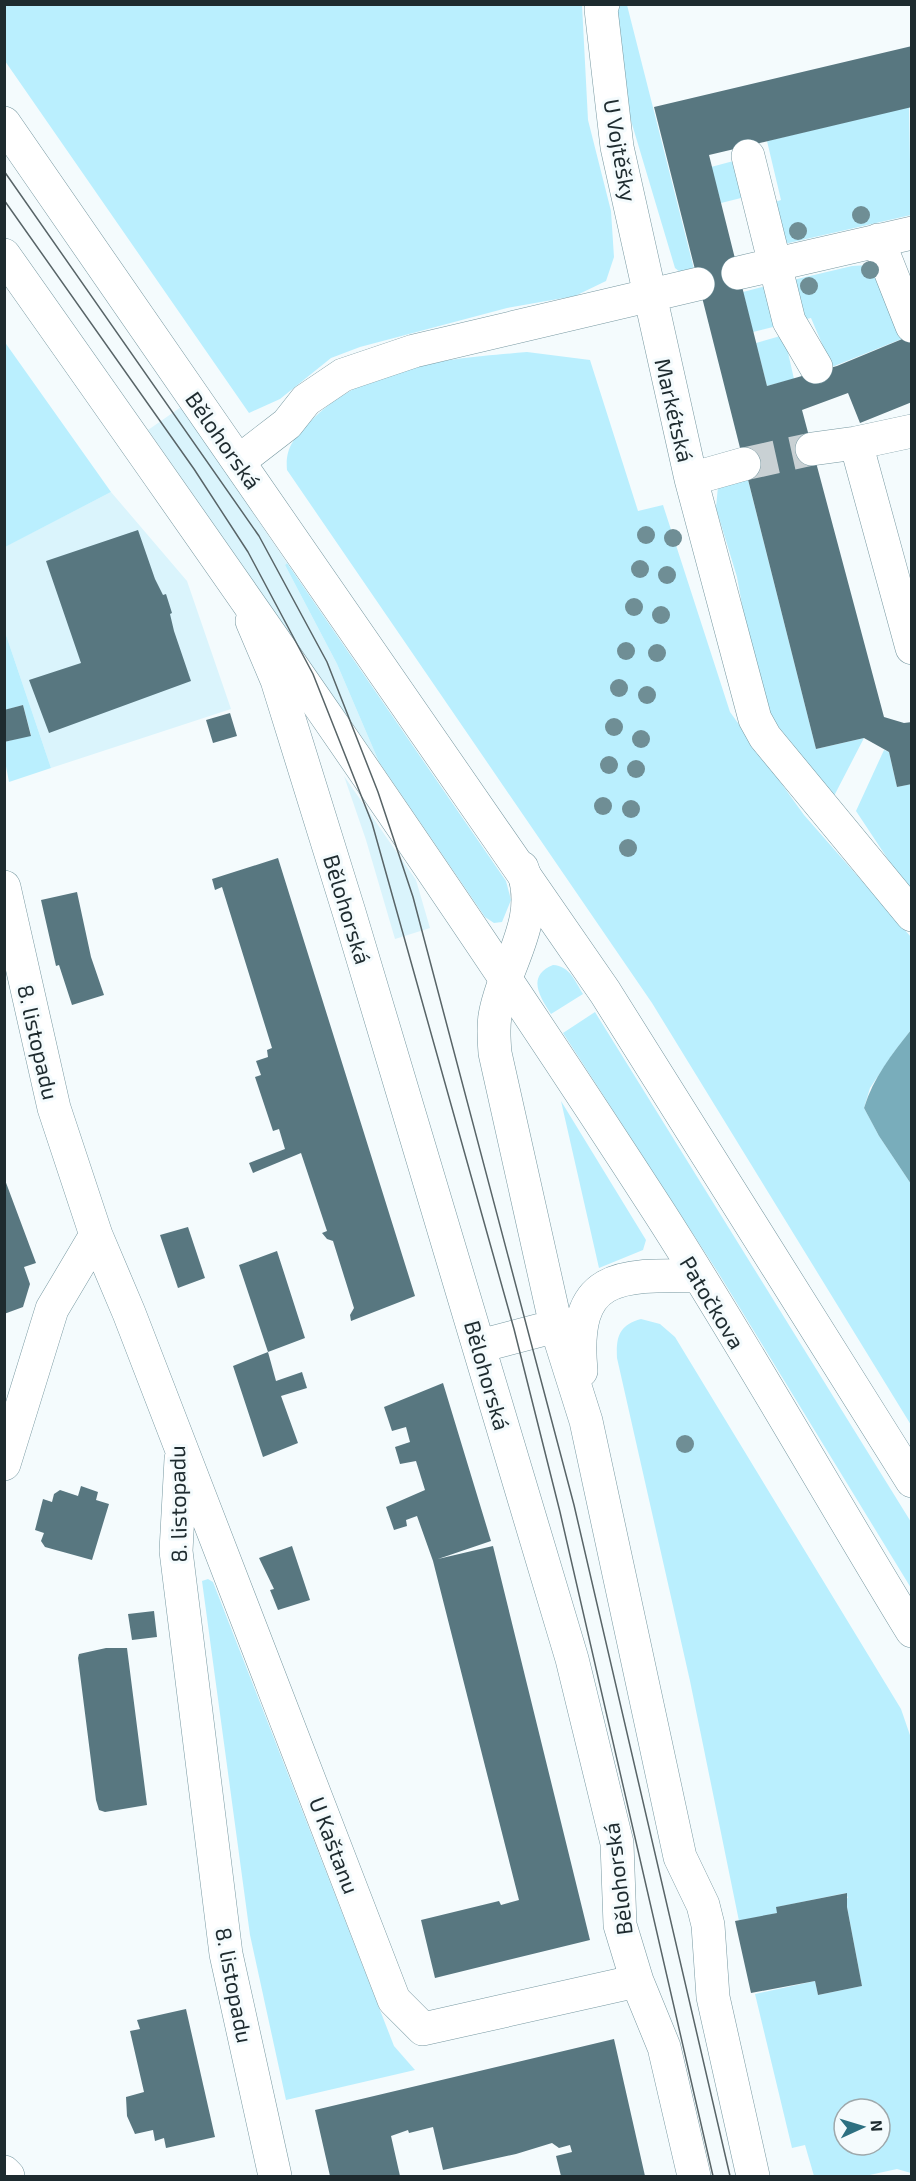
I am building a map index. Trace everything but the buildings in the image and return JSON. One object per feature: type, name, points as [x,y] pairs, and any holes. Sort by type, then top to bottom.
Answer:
[{"type":"street","name":"U Vojtěšky","points":[[603,4],[601,9],[617,147],[650,295]]},
{"type":"street","name":"Bělohorská","points":[[4,123],[522,868],[528,890],[528,914],[495,1015],[495,1053],[556,1326],[586,1421],[680,1857],[703,1905],[708,1925],[713,1997],[753,2176]]},
{"type":"street","points":[[748,156],[773,265],[789,321],[816,367]]},
{"type":"street","points":[[738,273],[912,233]]},
{"type":"street","points":[[878,240],[912,326]]},
{"type":"street","name":"Bělohorská","points":[[4,255],[236,584],[506,979]]},
{"type":"street","points":[[239,461],[287,424],[306,400],[343,375],[414,351],[698,284]]},
{"type":"street","name":"Markétská","points":[[650,295],[691,479],[755,719],[765,737],[912,915]]},
{"type":"street","points":[[812,449],[856,443],[912,431]]},
{"type":"street","points":[[856,443],[912,648]]},
{"type":"street","points":[[691,479],[744,464]]},
{"type":"street","name":"Bělohorská","points":[[236,584],[277,680],[480,1346],[574,1670],[617,1843],[620,1925],[637,1981],[664,2047],[694,2176]]},
{"type":"street","points":[[522,868],[617,1011],[912,1481]]},
{"type":"street","name":"8. listopadu","points":[[4,887],[54,1108],[96,1235],[181,1448],[176,1551],[226,1954],[275,2176]]},
{"type":"street","name":"Patočkova","points":[[506,979],[698,1276],[912,1631]]},
{"type":"street","points":[[4,1464],[52,1309],[96,1235]]},
{"type":"street","name":"Bělohorská","points":[[586,1421],[579,1336],[582,1317],[593,1295],[619,1280],[636,1276],[698,1276]]},
{"type":"street","points":[[480,1346],[556,1326]]},
{"type":"street","name":"U Kaštanu","points":[[181,1448],[394,2000],[423,2029],[637,1981]]},
{"type":"street","points":[[4,2172],[8,2176]]},
{"type":"shaded area","points":[[4,5],[582,5],[588,120],[611,211],[614,257],[606,281],[575,296],[507,308],[360,347],[331,358],[280,399],[249,413],[5,61]]},
{"type":"shaded area","points":[[610,5],[627,5],[694,269],[680,272],[675,268],[629,114]]},
{"type":"shaded area","points":[[909,107],[911,215],[780,245],[769,204],[781,200],[767,141]]},
{"type":"shaded area","points":[[741,159],[749,196],[721,203],[711,167]]},
{"type":"shaded area","points":[[869,265],[875,268],[904,338],[832,367],[811,318],[802,320],[793,280],[852,266]]},
{"type":"shaded area","points":[[773,284],[781,325],[753,332],[743,292]]},
{"type":"shaded area","points":[[784,335],[794,379],[767,386],[756,343]]},
{"type":"shaded area","points":[[4,341],[111,492],[5,547],[4,547]]},
{"type":"shaded area","points":[[527,352],[590,360],[638,511],[663,505],[730,712],[804,815],[911,937],[911,1030],[870,1088],[864,1108],[879,1136],[911,1184],[911,1425],[652,1003],[287,470],[289,449],[299,434],[332,403],[357,388],[383,376],[410,368],[468,358]]},
{"type":"shaded area","points":[[181,407],[287,563],[285,565],[337,664],[379,762],[148,430]]},
{"type":"shaded area","points":[[747,476],[816,749],[864,738],[834,796],[760,704],[737,577],[716,508],[718,486]]},
{"type":"shaded area","points":[[111,492],[187,581],[231,709],[51,768],[5,632],[4,547]]},
{"type":"shaded area","points":[[287,563],[506,881],[511,900],[502,922],[494,923],[485,917],[379,762],[337,664],[285,565]]},
{"type":"shaded area","points":[[5,632],[51,768],[9,782],[4,742],[31,735],[23,705],[5,710]]},
{"type":"shaded area","points":[[884,750],[889,752],[897,787],[911,784],[911,894],[856,811]]},
{"type":"shaded area","points":[[344,776],[416,880],[430,928],[395,939],[366,840]]},
{"type":"shaded area","points":[[553,965],[568,971],[583,994],[551,1014],[540,994],[538,981],[540,975]]},
{"type":"shaded area","points":[[595,1012],[911,1522],[911,1588],[719,1274],[563,1033]]},
{"type":"shaded area","points":[[911,1030],[911,1184],[879,1136],[864,1108],[878,1076]]},
{"type":"shaded area","points":[[561,1101],[646,1240],[643,1250],[599,1268]]},
{"type":"shaded area","points":[[641,1319],[660,1324],[675,1337],[901,1709],[912,1741],[911,2173],[897,2169],[865,2176],[814,2176],[805,2145],[792,2148],[755,1994],[815,1981],[818,1995],[862,1986],[845,1899],[848,1898],[846,1893],[777,1907],[777,1913],[739,1921],[690,1681],[617,1358],[618,1338],[623,1328]]},
{"type":"shaded area","points":[[208,1579],[213,1582],[394,2046],[415,2070],[286,2100],[250,1935],[202,1581]]},
{"type":"tunnel","points":[[744,464],[812,449]]},
{"type":"tram line","points":[[4,171],[259,536],[327,662],[378,792],[413,897],[574,1505],[730,2176]]},
{"type":"tram line","points":[[4,200],[194,469],[248,552],[313,674],[372,823],[514,1329],[560,1512],[713,2176]]}]
